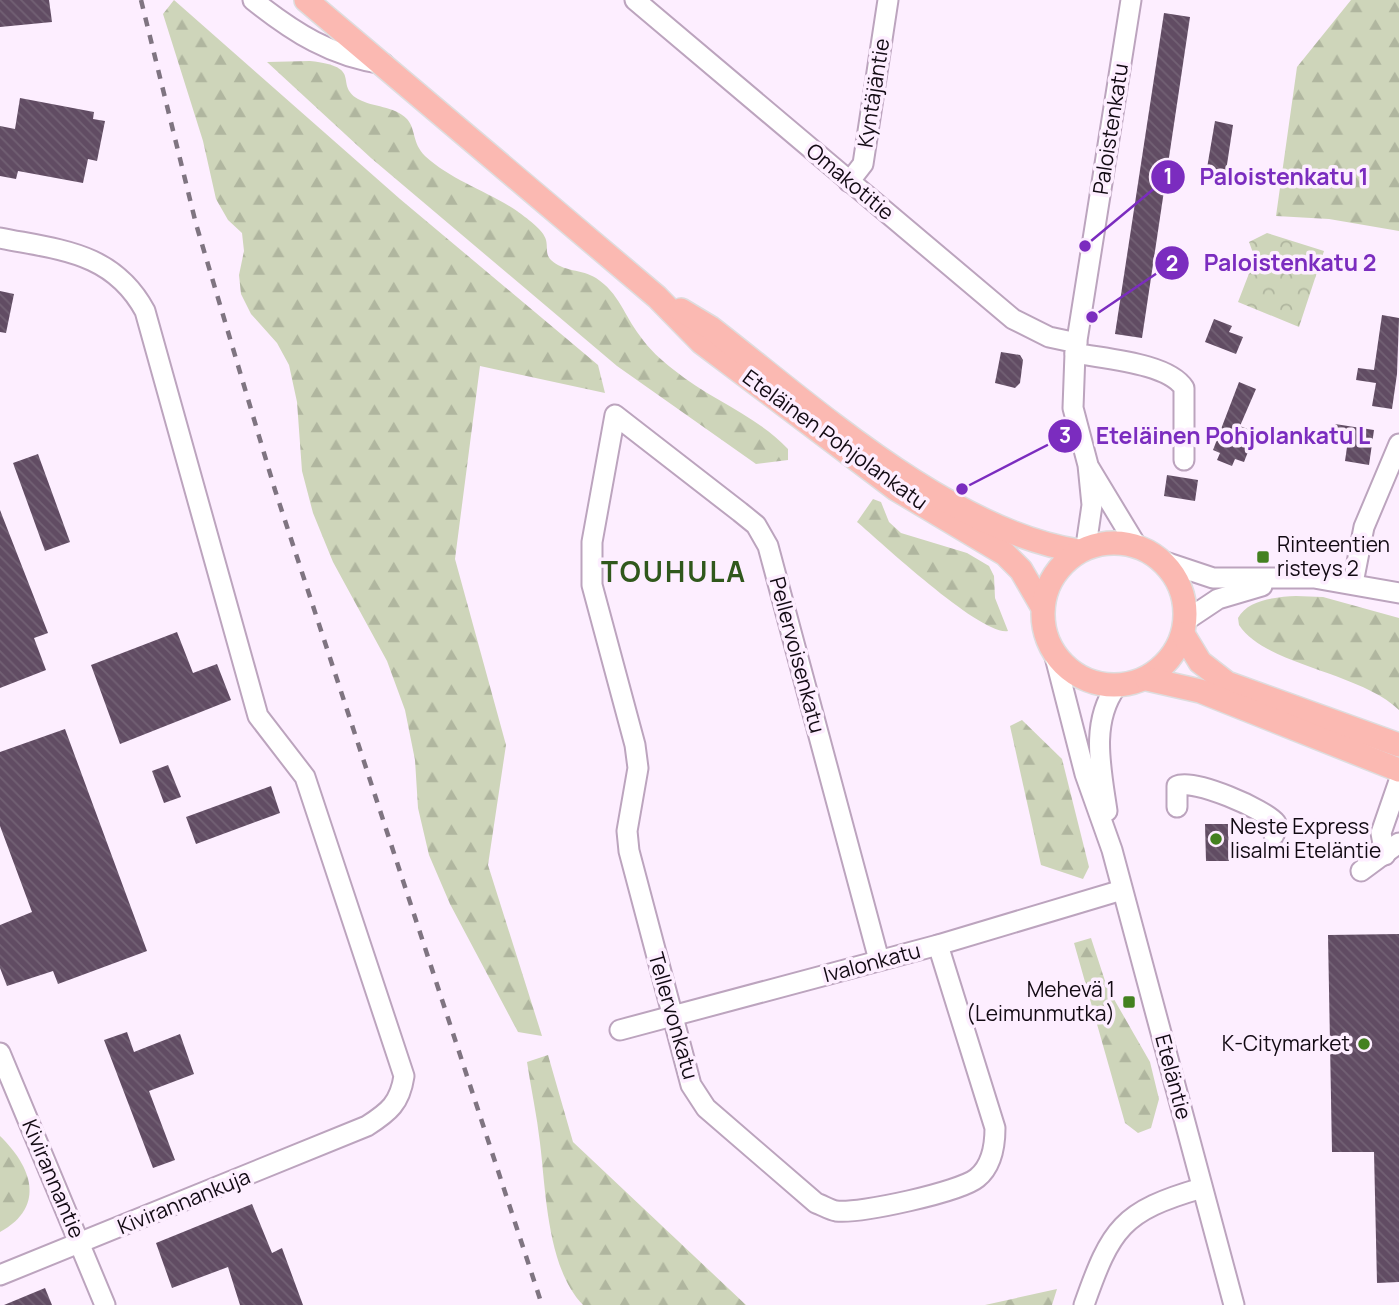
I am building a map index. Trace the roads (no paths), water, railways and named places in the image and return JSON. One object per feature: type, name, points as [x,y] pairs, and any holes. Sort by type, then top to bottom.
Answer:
[{"type":"main road","name":"Eteläinen Pohjolankatu","points":[[306,0],[657,297],[701,341],[896,489],[1005,554],[1021,570],[1043,608]]},
{"type":"main road","name":"Eteläinen Pohjolankatu","points":[[657,297],[711,328],[875,453],[927,488],[1009,533],[1036,542],[1083,549]]},
{"type":"main road","points":[[1184,627],[1168,661],[1147,679],[1116,687],[1083,678],[1068,669],[1054,653],[1044,630],[1043,608],[1056,573],[1083,549],[1117,542],[1136,545],[1165,562],[1181,586],[1184,627],[1200,662],[1227,683],[1399,745]]},
{"type":"main road","points":[[1147,679],[1200,691],[1399,770]]},
{"type":"street","name":"Eteläinen Pohjolankatu","points":[[253,0],[294,33],[358,61],[384,64]]},
{"type":"street","name":"Omakotitie","points":[[635,0],[1013,319],[1076,348],[1164,372],[1178,380],[1184,388],[1184,460]]},
{"type":"street","name":"Kyntäjäntie","points":[[849,182],[863,164],[888,0]]},
{"type":"street","name":"Paloistenkatu","points":[[1083,549],[1092,505],[1088,465],[1073,408],[1076,348],[1131,0]]},
{"type":"street","name":"Kivirannankuja","points":[[0,238],[89,258],[125,280],[145,311],[258,716],[305,777],[404,1076],[401,1094],[392,1109],[367,1126],[0,1275]]},
{"type":"street","name":"Pellervoisenkatu","points":[[615,415],[756,525],[768,546],[879,960]]},
{"type":"street","name":"Tellervonkatu","points":[[615,415],[593,542],[592,584],[635,745],[638,768],[627,831],[629,851],[691,1085],[706,1108],[816,1203],[835,1211],[862,1211],[961,1186],[977,1178],[986,1167],[995,1144],[995,1128],[937,945]]},
{"type":"street","points":[[1353,583],[1364,527],[1399,444]]},
{"type":"street","name":"Paloistenkatu","points":[[1088,465],[1136,545]]},
{"type":"street","points":[[1165,562],[1213,578],[1314,578],[1399,593]]},
{"type":"street","points":[[1184,627],[1218,599],[1258,589],[1276,579]]},
{"type":"street","name":"Eteläntie","points":[[1054,653],[1085,774],[1112,850],[1234,1305]]},
{"type":"street","name":"Eteläntie","points":[[1112,850],[1099,736],[1101,714],[1116,687]]},
{"type":"street","points":[[1361,871],[1392,849],[1381,833],[1399,781]]},
{"type":"street","points":[[1177,807],[1177,786],[1194,784],[1266,813],[1276,823],[1274,835]]},
{"type":"street","name":"Ivalonkatu","points":[[620,1030],[937,945],[1122,890]]},
{"type":"street","name":"Kivirannantie","points":[[0,1053],[105,1305]]},
{"type":"street","points":[[1084,1305],[1116,1233],[1132,1215],[1147,1205],[1202,1188]]},
{"type":"railway","points":[[141,0],[196,224],[275,490],[542,1305]]},
{"type":"place","name":"Paloistenkatu 1","points":[[1085,246]]},
{"type":"place","name":"Paloistenkatu 2","points":[[1092,317]]},
{"type":"place","name":"Eteläinen Pohjolankatu L","points":[[962,489]]},
{"type":"place","name":"Rinteentien risteys 2","points":[[1263,557]]},
{"type":"place","name":"Neste Express Iisalmi Eteläntie","points":[[1216,839]]},
{"type":"place","name":"Mehevä 1 (Leimunmutka)","points":[[1129,1002]]},
{"type":"place","name":"K-Citymarket","points":[[1364,1044]]},
{"type":"district","name":"TOUHULA","points":[[674,572]]}]
